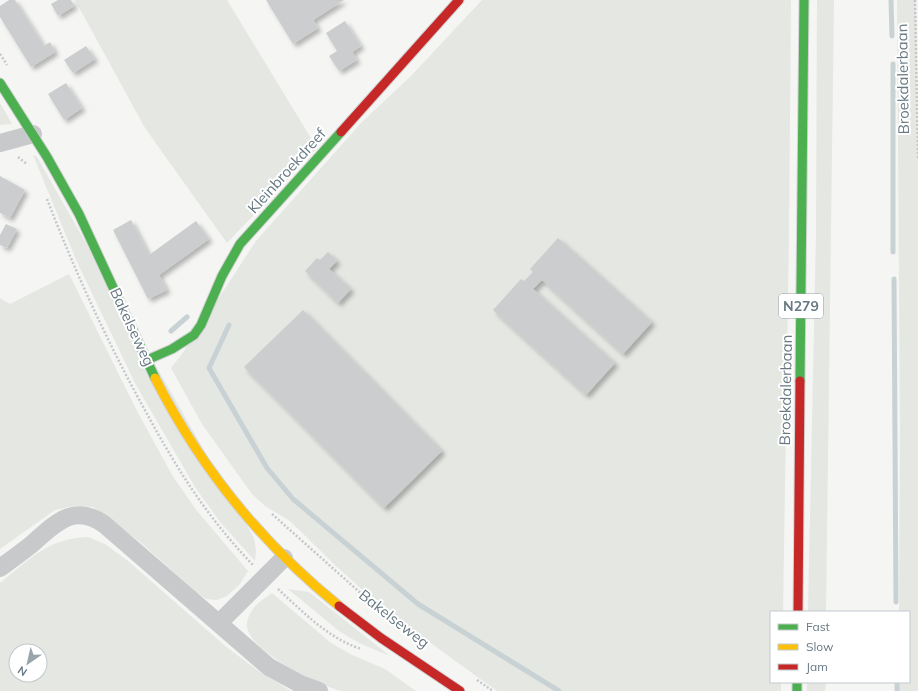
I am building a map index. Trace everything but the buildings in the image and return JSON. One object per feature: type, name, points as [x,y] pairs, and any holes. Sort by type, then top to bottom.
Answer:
[{"type":"street","name":"Kleinbroekdreef","points":[[147,360],[172,349],[194,335],[201,325],[222,276],[240,244],[459,0]]},
{"type":"street","name":"Broekdalerbaan","points":[[798,611],[804,0]]},
{"type":"street","name":"Bakelseweg","points":[[0,83],[65,186],[147,360],[184,430],[202,459],[240,510],[284,558],[366,627],[460,691]]},
{"type":"street","points":[[0,143],[33,134]]},
{"type":"street","points":[[0,568],[32,544],[55,523],[67,517],[87,516],[105,525],[269,666],[284,676],[319,691]]},
{"type":"street","points":[[219,623],[284,558]]},
{"type":"path","name":"Broekdalerbaan","points":[[916,0],[918,158]]},
{"type":"path","points":[[17,156],[28,165]]},
{"type":"path","name":"Bakelseweg","points":[[44,193],[66,248],[100,324],[164,446],[190,489],[218,527],[265,578]]},
{"type":"path","name":"Bakelseweg","points":[[301,539],[385,615]]},
{"type":"path","points":[[474,678],[493,691]]},
{"type":"shaded area","points":[[75,0],[227,0],[317,148],[227,243],[145,128]]},
{"type":"shaded area","points":[[482,0],[791,0],[783,611],[770,611],[770,683],[781,683],[781,691],[497,691],[385,610],[336,566],[290,521],[265,506],[252,494],[202,424],[171,368],[182,354],[256,241],[362,122],[411,76]]},
{"type":"shaded area","points":[[817,0],[834,0],[826,611],[808,611],[816,232]]},
{"type":"shaded area","points":[[897,0],[916,0],[918,126],[918,691],[898,691],[898,683],[910,683],[910,611],[899,611],[900,428]]},
{"type":"shaded area","points":[[0,103],[12,124],[0,125]]},
{"type":"shaded area","points":[[33,155],[37,157],[254,538],[256,550],[255,561],[220,522],[195,487],[136,385],[77,262]]},
{"type":"shaded area","points":[[69,274],[137,411],[172,475],[197,511],[248,571],[240,584],[227,596],[217,600],[206,599],[140,542],[93,507],[74,506],[55,510],[0,549],[0,298],[10,304]]},
{"type":"shaded area","points":[[88,537],[105,544],[128,561],[224,645],[257,670],[291,691],[0,691],[0,583],[40,551],[61,542]]},
{"type":"shaded area","points":[[288,589],[309,592],[390,656],[359,643],[339,631]]},
{"type":"shaded area","points":[[272,593],[331,643],[352,655],[385,669],[416,691],[342,691],[317,682],[285,665],[257,644],[249,633],[247,623],[253,609]]},
{"type":"shaded area","points":[[807,683],[826,683],[825,691],[807,691]]},
{"type":"waterway","points":[[891,0],[892,36]]},
{"type":"waterway","points":[[893,64],[893,252]]},
{"type":"waterway","points":[[894,279],[896,602]]},
{"type":"waterway","points":[[171,331],[187,317]]},
{"type":"waterway","points":[[229,325],[209,368],[267,468],[293,499],[418,604],[559,691]]},
{"type":"waterway","points":[[897,683],[897,691]]},
{"type":"traffic: fast","points":[[800,381],[804,0]]},
{"type":"traffic: fast","points":[[0,83],[47,157],[79,214],[155,378]]},
{"type":"traffic: fast","points":[[147,360],[172,349],[194,335],[201,325],[222,276],[240,244],[341,132]]},
{"type":"traffic: fast","points":[[797,683],[797,691]]},
{"type":"traffic: slow","points":[[155,378],[192,442],[212,473],[235,502],[258,530],[311,582],[339,606]]},
{"type":"traffic: jam","points":[[341,132],[459,0]]},
{"type":"traffic: jam","points":[[798,611],[800,381]]},
{"type":"traffic: jam","points":[[339,606],[381,638],[460,691]]}]
